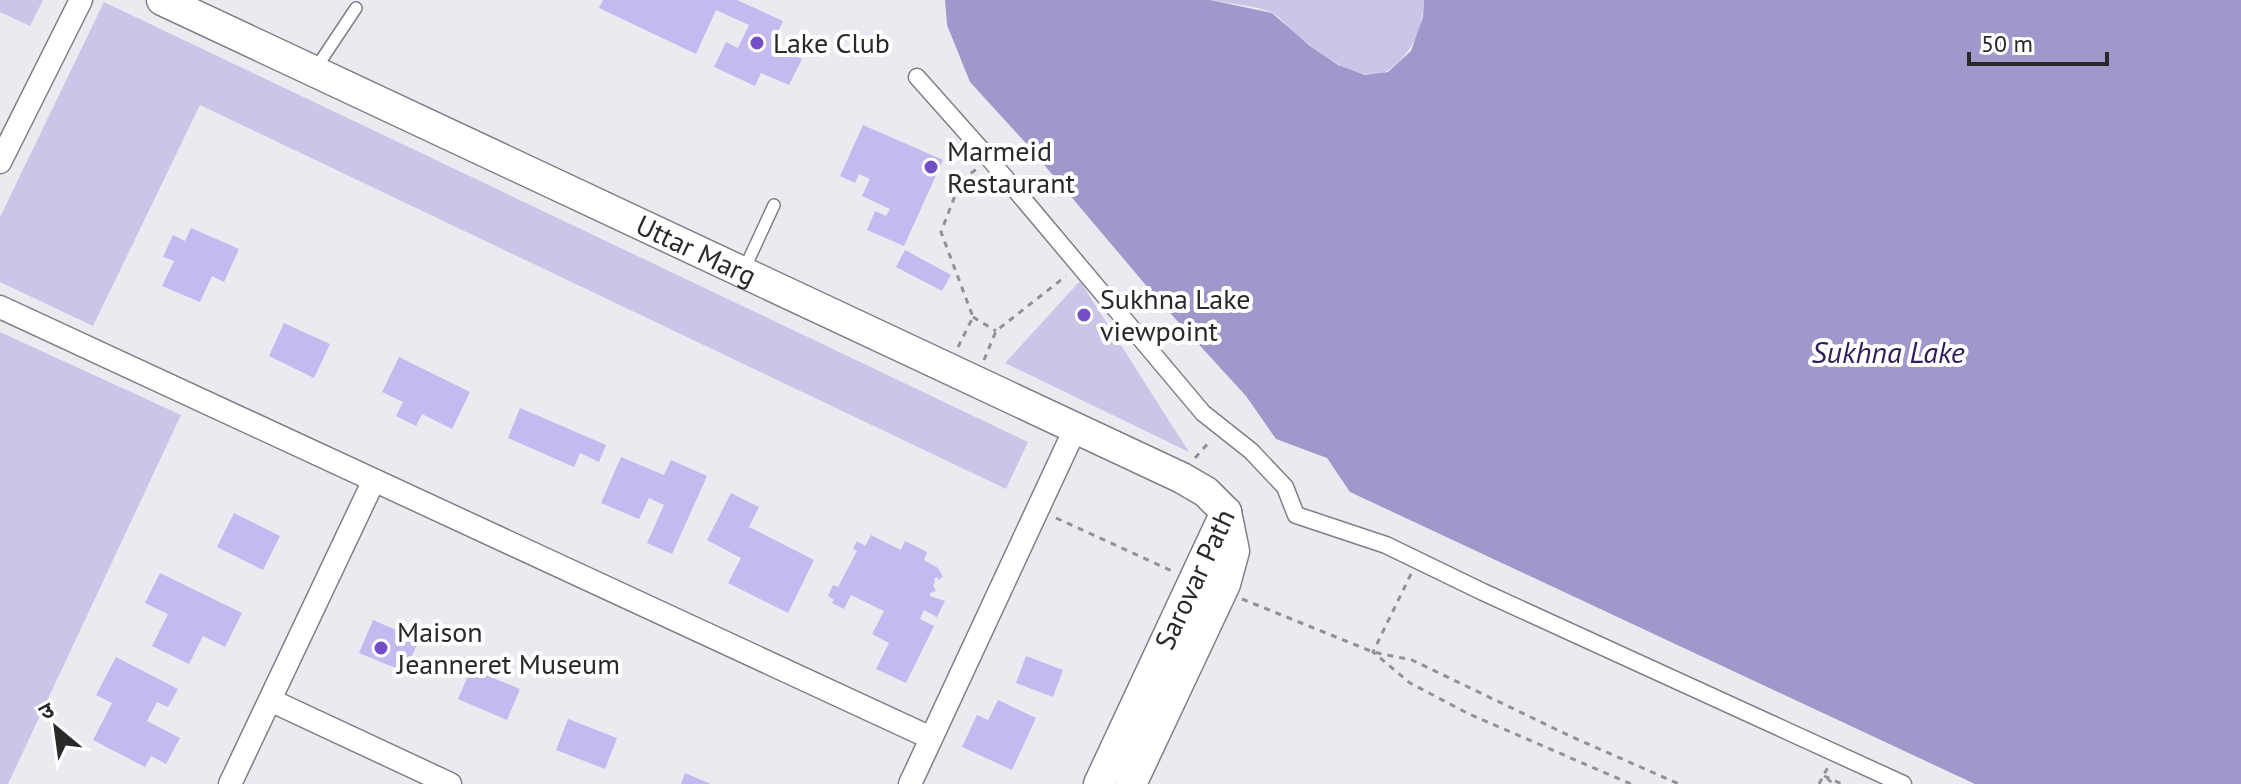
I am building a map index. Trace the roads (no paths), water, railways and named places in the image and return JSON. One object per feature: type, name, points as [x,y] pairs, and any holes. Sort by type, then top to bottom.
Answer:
[{"type":"main road","name":"Uttar Marg","points":[[162,0],[1182,478],[1206,492],[1226,512]]},
{"type":"main road","name":"Sarovar Path","points":[[1099,784],[1226,512]]},
{"type":"main road","name":"Sarovar Path","points":[[1131,784],[1222,592],[1234,551],[1226,512]]},
{"type":"street","points":[[0,162],[81,0]]},
{"type":"street","points":[[917,77],[1203,413],[1251,451],[1285,487],[1296,515],[1386,545],[1903,784]]},
{"type":"street","points":[[0,307],[931,738]]},
{"type":"street","points":[[910,784],[1075,429]]},
{"type":"street","points":[[230,784],[374,480]]},
{"type":"street","points":[[270,700],[450,784]]},
{"type":"lane","points":[[314,72],[356,8]]},
{"type":"lane","points":[[742,273],[774,205]]},
{"type":"water","name":"Sukhna Lake","points":[[945,0],[1210,0],[1272,13],[1310,46],[1338,65],[1365,75],[1388,72],[1411,51],[1423,17],[1424,0],[2241,0],[2241,784],[1975,784],[1350,492],[1327,458],[1276,439],[1246,396],[1161,303],[970,82],[947,25]]},
{"type":"place","name":"Lake Club","points":[[757,43]]},
{"type":"place","name":"Marmeid Restaurant","points":[[931,167]]},
{"type":"place","name":"Sukhna Lake viewpoint","points":[[1084,315]]},
{"type":"place","name":"Maison Jeanneret Museum","points":[[381,648]]}]
